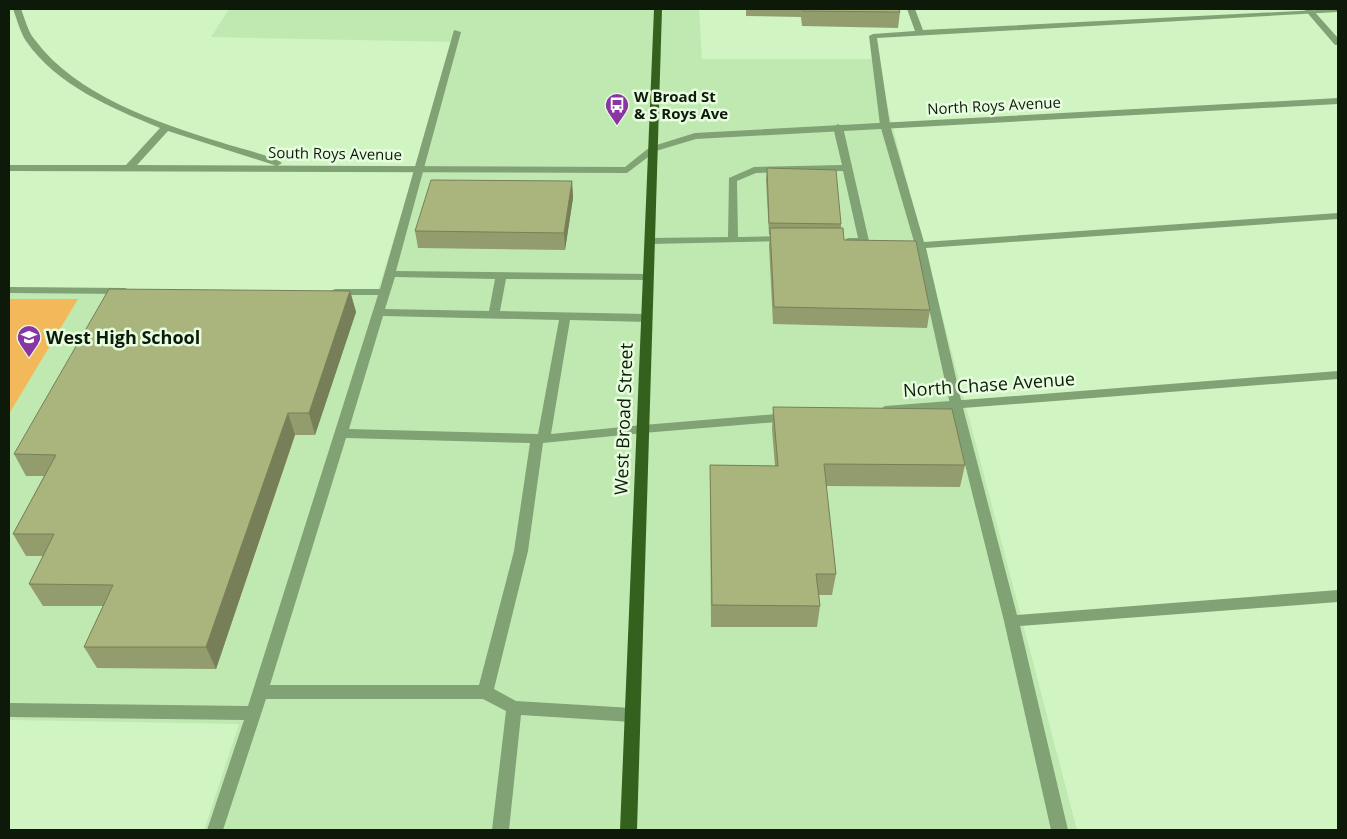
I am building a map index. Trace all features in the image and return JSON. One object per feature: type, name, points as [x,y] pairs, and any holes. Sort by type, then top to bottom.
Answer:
[{"type":"main road","name":"West Broad Street","points":[[628,830],[658,9]]},
{"type":"street","points":[[17,9],[19,21],[34,45],[54,69],[132,115],[290,167]]},
{"type":"street","points":[[911,9],[920,33]]},
{"type":"street","points":[[1309,10],[1338,43]]},
{"type":"street","points":[[1060,830],[1012,621],[956,404],[920,245],[885,125],[873,36],[1309,10],[1338,10]]},
{"type":"street","points":[[215,830],[261,692],[390,274],[457,32]]},
{"type":"street","name":"North Roys Avenue","points":[[653,149],[695,136],[1338,101]]},
{"type":"street","points":[[129,168],[166,127]]},
{"type":"street","points":[[834,240],[864,241],[838,127]]},
{"type":"street","name":"South Roys Avenue","points":[[9,168],[290,167],[420,170],[626,170],[653,149]]},
{"type":"street","points":[[733,239],[730,207],[732,180],[754,170],[847,168]]},
{"type":"street","points":[[920,245],[1338,216]]},
{"type":"street","points":[[650,241],[794,239]]},
{"type":"street","points":[[390,274],[648,277]]},
{"type":"street","points":[[494,314],[501,275]]},
{"type":"street","points":[[9,290],[137,291]]},
{"type":"street","points":[[325,292],[384,292]]},
{"type":"street","points":[[378,312],[647,318]]},
{"type":"street","points":[[485,692],[521,551],[565,315]]},
{"type":"street","name":"North Chase Avenue","points":[[877,410],[1338,376]]},
{"type":"street","points":[[341,433],[541,439],[808,416]]},
{"type":"street","points":[[1012,621],[1338,596]]},
{"type":"street","points":[[261,692],[485,692],[514,708],[632,715]]},
{"type":"street","points":[[500,830],[514,708]]},
{"type":"street","points":[[9,710],[254,713]]},
{"type":"shaded area","points":[[229,9],[699,9],[702,59],[875,59],[1077,830],[204,830],[239,724],[9,720],[9,287],[377,293],[455,42],[211,37]]},
{"type":"shaded area","name":"West High School","points":[[9,299],[78,299],[9,414]]},
{"type":"building","points":[[803,9],[899,9],[900,12],[803,11]]},
{"type":"building","points":[[767,168],[836,170],[841,224],[769,223]]},
{"type":"building","points":[[431,180],[572,181],[564,233],[415,231]]},
{"type":"building","points":[[770,228],[843,228],[844,240],[916,241],[930,310],[774,307]]},
{"type":"building","points":[[109,289],[350,291],[309,413],[288,413],[206,647],[84,647],[113,585],[29,584],[54,534],[13,534],[56,455],[14,454]]},
{"type":"building","points":[[773,407],[952,409],[965,465],[824,464],[836,574],[816,574],[820,606],[712,605],[710,465],[778,466]]},
{"type":"place","name":"W Broad St & S Roys Ave","points":[[617,126]]},
{"type":"place","name":"West High School","points":[[29,358]]}]
